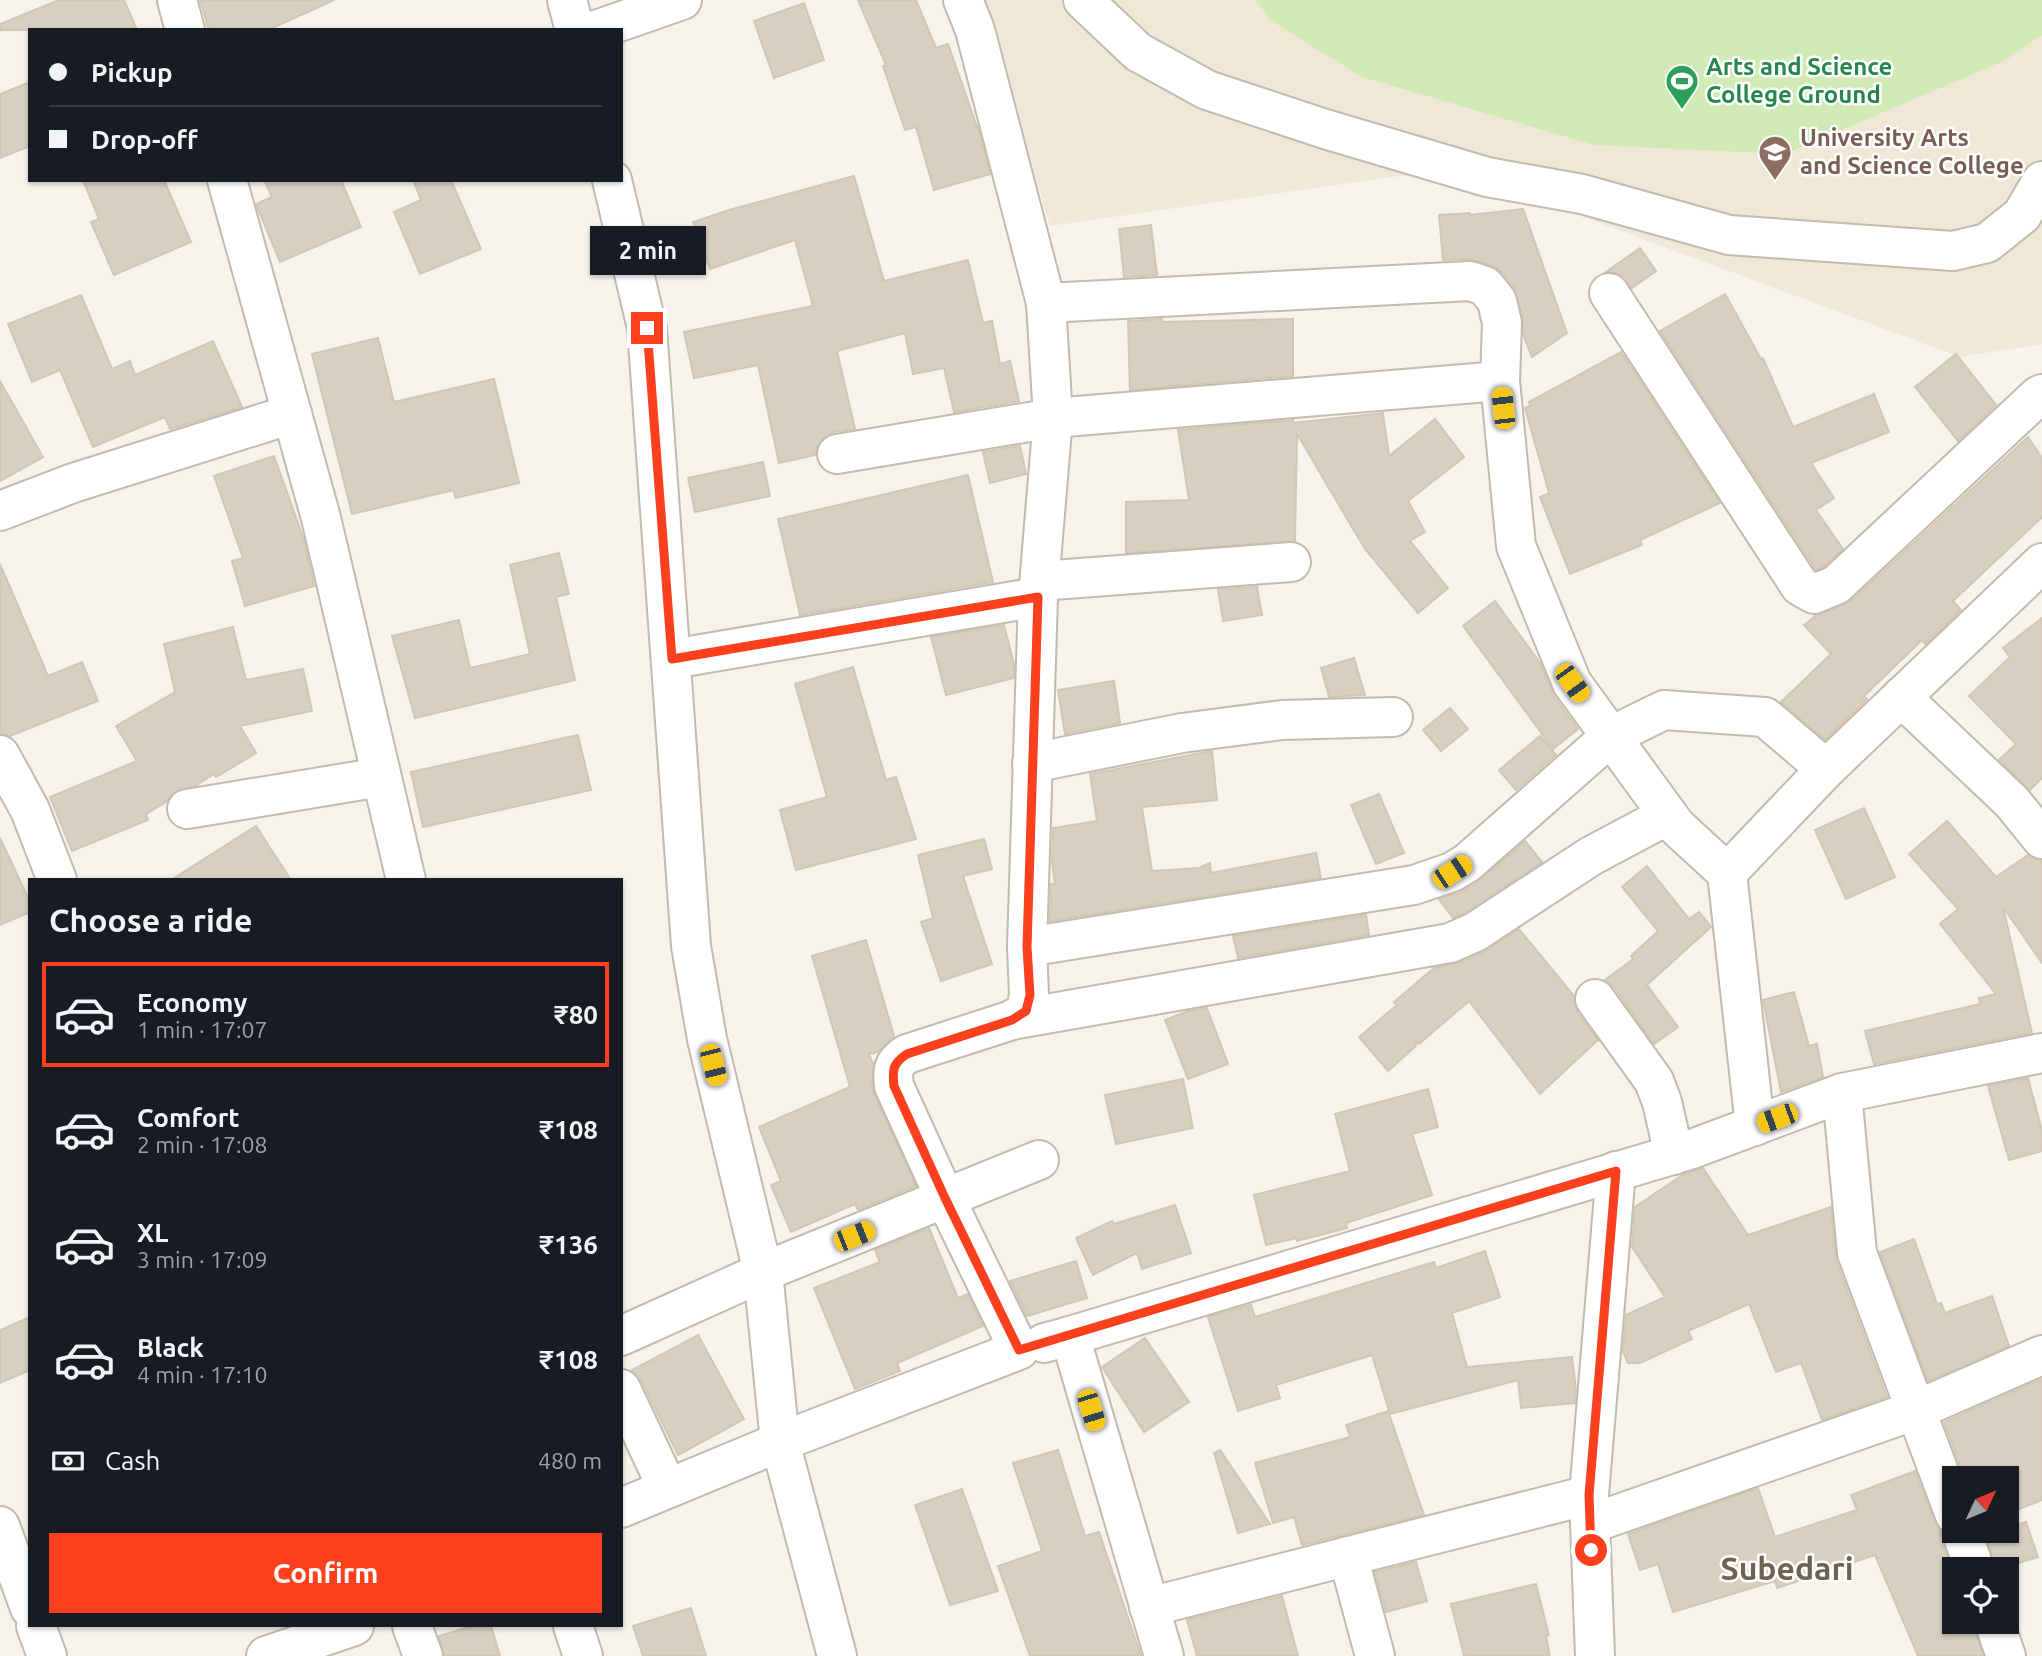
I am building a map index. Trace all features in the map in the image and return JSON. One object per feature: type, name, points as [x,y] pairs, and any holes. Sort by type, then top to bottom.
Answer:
[{"type":"street","points":[[177,0],[185,28]]},
{"type":"street","points":[[566,0],[574,28]]},
{"type":"street","points":[[602,28],[682,0]]},
{"type":"street","points":[[963,0],[975,30],[1046,303],[1053,418],[1039,589],[1032,763],[1027,947],[1030,995],[1026,1011],[1012,1020]]},
{"type":"street","points":[[1083,0],[1138,52],[1207,90],[1325,129],[1487,177],[1582,194],[1728,234],[1953,251],[1987,243],[2022,215],[2042,181]]},
{"type":"street","points":[[228,182],[321,518],[406,878]]},
{"type":"street","points":[[612,182],[647,328],[691,946],[707,1039],[763,1272],[780,1442],[837,1656]]},
{"type":"street","points":[[1046,303],[1469,281],[1485,286],[1497,301],[1502,323],[1500,381],[1517,547],[1572,683],[1676,826],[1727,873],[1755,1126]]},
{"type":"street","points":[[1609,293],[1800,586],[1814,594],[1836,585],[2042,394]]},
{"type":"street","points":[[837,454],[1053,418],[1500,381]]},
{"type":"street","points":[[0,511],[73,483],[292,414]]},
{"type":"street","points":[[672,659],[1039,589],[1291,562]]},
{"type":"street","points":[[1727,873],[1826,769],[2042,563]]},
{"type":"street","points":[[1901,697],[2012,802],[2042,839]]},
{"type":"street","points":[[1027,947],[1414,885],[1452,872],[1467,863],[1611,736],[1664,710],[1765,717],[1826,769]]},
{"type":"street","points":[[1032,763],[1182,733],[1282,720],[1393,717]]},
{"type":"street","points":[[5,777],[30,810],[56,878]]},
{"type":"street","points":[[187,809],[381,777]]},
{"type":"street","points":[[1019,1350],[894,1086],[892,1072],[896,1061],[907,1054],[1012,1020],[1450,943],[1475,932],[1591,856],[1668,815]]},
{"type":"street","points":[[1595,999],[1654,1080],[1674,1155]]},
{"type":"street","points":[[623,1507],[780,1442],[1019,1350],[1674,1155],[1842,1093],[2042,1053]]},
{"type":"street","points":[[1842,1093],[1857,1252],[1942,1480]]},
{"type":"street","points":[[623,1335],[763,1272],[1039,1160]]},
{"type":"street","points":[[1595,1656],[1590,1509],[1616,1171]]},
{"type":"street","points":[[1070,1336],[1164,1656]]},
{"type":"street","points":[[1149,1607],[1349,1556],[1590,1509],[1916,1410],[2042,1355]]},
{"type":"street","points":[[623,1393],[667,1488]]},
{"type":"street","points":[[0,1526],[28,1603]]},
{"type":"street","points":[[1349,1556],[1376,1656]]},
{"type":"street","points":[[36,1627],[47,1656]]},
{"type":"street","points":[[275,1654],[349,1627]]},
{"type":"street","points":[[412,1627],[423,1656]]},
{"type":"street","points":[[573,1627],[583,1656]]},
{"type":"street","points":[[1998,1634],[2006,1656]]},
{"type":"shaded area","name":"University Arts and Science College","points":[[971,0],[2042,0],[2042,344],[1960,357],[1527,196],[1477,165],[1050,226],[1001,60]]},
{"type":"green space","name":"Arts and Science College Ground","points":[[1256,0],[2042,0],[2042,35],[2006,60],[1785,154],[1594,145],[1362,77],[1270,20]]},
{"type":"building","points":[[59,0],[124,0],[136,28],[0,30],[0,24]]},
{"type":"building","points":[[200,0],[334,0],[272,28],[208,28]]},
{"type":"building","points":[[858,0],[916,0],[936,48],[948,44],[980,135],[990,174],[934,190],[916,127],[905,130],[883,66],[886,65]]},
{"type":"building","points":[[804,3],[824,60],[774,78],[754,21]]},
{"type":"building","points":[[28,83],[28,147],[0,158],[0,94]]},
{"type":"building","points":[[854,176],[884,281],[968,260],[983,323],[992,321],[1000,364],[1010,361],[1019,401],[954,412],[944,368],[913,374],[905,333],[837,351],[855,429],[833,432],[824,437],[817,446],[816,455],[779,463],[758,365],[694,378],[684,332],[813,306],[795,240],[710,269],[693,222]]},
{"type":"building","points":[[84,182],[165,182],[191,242],[114,275],[91,222],[99,219]]},
{"type":"building","points":[[265,182],[342,182],[361,227],[280,262],[256,204],[272,197]]},
{"type":"building","points":[[414,182],[452,182],[481,249],[420,274],[394,212],[421,200]]},
{"type":"building","points":[[1523,209],[1567,333],[1532,357],[1523,334],[1523,318],[1514,287],[1502,272],[1492,265],[1469,259],[1443,260],[1439,215],[1470,215]]},
{"type":"building","points":[[1151,225],[1157,275],[1124,277],[1119,229]]},
{"type":"building","points":[[1640,248],[1656,271],[1632,288],[1619,274],[1606,272]]},
{"type":"building","points":[[1725,294],[1761,359],[1763,358],[1793,427],[1874,394],[1889,432],[1811,463],[1834,498],[1816,510],[1843,549],[1816,570],[1660,331]]},
{"type":"building","points":[[81,295],[112,369],[130,361],[135,375],[213,341],[242,407],[170,429],[165,417],[93,447],[60,370],[32,382],[8,324]]},
{"type":"building","points":[[1162,319],[1162,322],[1293,319],[1293,376],[1130,390],[1128,321]]},
{"type":"building","points":[[378,338],[394,402],[494,379],[519,483],[455,498],[454,490],[352,514],[312,354]]},
{"type":"building","points":[[1621,352],[1720,503],[1640,540],[1642,545],[1570,574],[1540,497],[1549,493],[1525,408],[1530,406],[1529,402]]},
{"type":"building","points":[[1956,354],[1996,405],[1958,441],[1915,387]]},
{"type":"building","points":[[0,381],[43,457],[0,481]]},
{"type":"building","points":[[1383,413],[1389,456],[1435,419],[1464,457],[1408,501],[1425,532],[1410,541],[1448,588],[1418,613],[1365,549],[1297,434],[1295,541],[1126,553],[1126,502],[1189,500],[1178,430],[1293,420],[1293,423]]},
{"type":"building","points":[[2028,437],[2042,458],[2042,517],[1953,601],[1961,610],[1925,644],[1922,640],[1864,696],[1867,699],[1825,740],[1781,702],[1831,654],[1804,625],[1815,616],[1851,601]]},
{"type":"building","points":[[1020,446],[1026,474],[990,483],[983,452]]},
{"type":"building","points":[[274,456],[304,540],[314,586],[245,606],[232,561],[243,558],[214,476]]},
{"type":"building","points":[[763,462],[770,496],[695,512],[688,478]]},
{"type":"building","points":[[968,475],[993,582],[800,615],[778,519]]},
{"type":"building","points":[[559,553],[569,594],[556,597],[575,680],[415,718],[392,636],[459,620],[470,668],[530,654],[510,565]]},
{"type":"building","points":[[0,564],[48,676],[82,662],[98,701],[10,736],[0,733]]},
{"type":"building","points":[[1257,587],[1262,615],[1223,621],[1218,589]]},
{"type":"building","points":[[1495,601],[1540,663],[1554,696],[1578,729],[1553,749],[1463,626]]},
{"type":"building","points":[[2042,618],[2042,778],[2030,790],[1999,760],[2016,744],[1969,696],[2010,657],[2003,648]]},
{"type":"building","points":[[1004,625],[1014,664],[1014,678],[946,695],[931,637]]},
{"type":"building","points":[[233,627],[246,680],[303,669],[312,711],[240,726],[256,753],[216,777],[214,774],[195,786],[174,792],[166,802],[146,814],[148,820],[72,851],[50,797],[137,761],[116,726],[175,692],[164,644]]},
{"type":"building","points":[[1354,658],[1365,695],[1329,697],[1321,668]]},
{"type":"building","points":[[853,667],[886,780],[896,777],[916,839],[796,870],[780,810],[827,797],[795,684]]},
{"type":"building","points":[[1114,681],[1120,723],[1065,734],[1058,690]]},
{"type":"building","points":[[1450,708],[1468,729],[1441,751],[1423,730]]},
{"type":"building","points":[[578,735],[591,790],[423,827],[411,772]]},
{"type":"building","points":[[1540,736],[1556,755],[1516,790],[1499,770]]},
{"type":"building","points":[[1212,751],[1217,800],[1142,807],[1152,871],[1199,868],[1210,863],[1211,873],[1316,853],[1321,878],[1050,921],[1051,884],[1055,884],[1052,862],[1053,828],[1097,821],[1090,774]]},
{"type":"building","points":[[1379,794],[1404,853],[1376,864],[1351,805]]},
{"type":"building","points":[[1864,808],[1895,877],[1846,899],[1815,830]]},
{"type":"building","points":[[1947,821],[1996,877],[2028,855],[2042,860],[2042,963],[2003,907],[2032,1033],[1874,1064],[1865,1031],[1980,1004],[1979,998],[1996,994],[1940,924],[1958,909],[1909,854]]},
{"type":"building","points":[[256,826],[290,878],[174,878]]},
{"type":"building","points":[[0,838],[28,898],[28,913],[0,925]]},
{"type":"building","points":[[984,839],[992,869],[963,876],[992,964],[941,981],[921,922],[933,918],[918,855]]},
{"type":"building","points":[[1525,841],[1542,862],[1465,913],[1453,918],[1439,899],[1459,893],[1478,882]]},
{"type":"building","points":[[1647,866],[1689,919],[1699,912],[1711,927],[1647,985],[1678,1027],[1654,1044],[1613,986],[1605,980],[1633,959],[1631,956],[1658,931],[1622,887]]},
{"type":"building","points":[[1366,915],[1369,935],[1238,958],[1233,936]]},
{"type":"building","points":[[1519,929],[1574,996],[1577,1012],[1598,1040],[1540,1094],[1469,1001],[1419,1044],[1415,1041],[1416,1046],[1388,1071],[1359,1037],[1397,1005],[1394,1002],[1434,968],[1459,963],[1484,952]]},
{"type":"building","points":[[866,940],[894,1036],[878,1052],[869,1054],[873,1064],[872,1089],[916,1186],[858,1210],[855,1204],[791,1232],[771,1185],[781,1181],[759,1127],[850,1087],[812,956]]},
{"type":"building","points":[[1794,992],[1809,1046],[1817,1044],[1823,1077],[1781,1092],[1763,1000]]},
{"type":"building","points":[[1207,1008],[1228,1064],[1188,1079],[1165,1020],[1188,1011]]},
{"type":"building","points":[[2028,1078],[2042,1131],[2042,1151],[2009,1160],[1988,1086]]},
{"type":"building","points":[[1183,1079],[1193,1128],[1116,1144],[1105,1095]]},
{"type":"building","points":[[1428,1089],[1438,1127],[1412,1134],[1432,1195],[1346,1223],[1347,1228],[1297,1241],[1297,1238],[1266,1245],[1254,1195],[1350,1171],[1335,1114]]},
{"type":"building","points":[[1703,1168],[1748,1235],[1831,1207],[1836,1260],[1887,1397],[1822,1420],[1801,1363],[1776,1372],[1749,1304],[1688,1331],[1692,1339],[1640,1363],[1628,1363],[1623,1352],[1626,1315],[1665,1297],[1632,1247],[1635,1207],[1684,1174]]},
{"type":"building","points":[[1175,1205],[1191,1253],[1142,1269],[1137,1253],[1093,1275],[1076,1238],[1112,1221],[1114,1224]]},
{"type":"building","points":[[929,1228],[958,1298],[968,1294],[983,1326],[897,1363],[900,1371],[855,1389],[814,1288],[880,1262],[875,1250]]},
{"type":"building","points":[[1914,1239],[1937,1304],[1941,1303],[1945,1313],[1992,1296],[2009,1346],[1928,1381],[1880,1252]]},
{"type":"building","points":[[1485,1251],[1500,1297],[1452,1313],[1467,1367],[1572,1357],[1575,1403],[1521,1408],[1518,1380],[1390,1414],[1372,1355],[1276,1385],[1280,1398],[1238,1411],[1208,1317],[1251,1305],[1255,1317],[1434,1262],[1436,1268]]},
{"type":"building","points":[[1076,1261],[1087,1298],[1027,1316],[1010,1281]]},
{"type":"building","points":[[28,1318],[28,1371],[0,1383],[0,1330]]},
{"type":"building","points":[[698,1335],[744,1419],[678,1455],[641,1380],[632,1370]]},
{"type":"building","points":[[1145,1338],[1189,1402],[1144,1432],[1102,1367]]},
{"type":"building","points":[[2042,1379],[2042,1500],[2020,1509],[2020,1466],[1960,1466],[1944,1422]]},
{"type":"building","points":[[1388,1411],[1424,1515],[1302,1545],[1294,1517],[1273,1523],[1255,1463],[1350,1437],[1346,1425]]},
{"type":"building","points":[[1058,1450],[1085,1536],[1099,1532],[1141,1656],[1030,1656],[998,1566],[1042,1551],[1013,1463]]},
{"type":"building","points":[[1220,1450],[1270,1524],[1238,1533],[1214,1453]]},
{"type":"building","points":[[1915,1471],[1940,1530],[1947,1557],[1942,1557],[1942,1634],[1977,1634],[1983,1656],[1918,1656],[1875,1555],[1777,1588],[1775,1581],[1673,1612],[1658,1564],[1640,1570],[1628,1534],[1758,1488],[1775,1537],[1857,1510],[1851,1495]]},
{"type":"building","points":[[962,1489],[998,1591],[950,1605],[915,1505]]},
{"type":"building","points":[[2026,1522],[2038,1557],[2019,1563],[2019,1557],[1992,1557],[1989,1544],[2020,1544],[2020,1524]]},
{"type":"building","points":[[1416,1562],[1427,1601],[1386,1612],[1375,1572]]},
{"type":"building","points":[[1536,1584],[1549,1635],[1546,1636],[1550,1656],[1464,1656],[1451,1604]]},
{"type":"building","points":[[1282,1596],[1298,1656],[1197,1656],[1187,1620]]},
{"type":"building","points":[[691,1608],[706,1656],[643,1656],[633,1626]]},
{"type":"building","points":[[469,1627],[491,1627],[500,1656],[444,1656],[439,1636]]},
{"type":"place","name":"Arts and Science College Ground","points":[[1682,111]]},
{"type":"place","name":"University Arts and Science College","points":[[1775,182]]},
{"type":"district","name":"Subedari","points":[[1787,1569]]},
{"type":"route","points":[[647,328],[672,659],[1038,597],[1027,947],[1030,995],[1026,1011],[1012,1020],[907,1054],[896,1061],[892,1072],[894,1086],[945,1198],[1019,1350],[1616,1171],[1589,1495],[1591,1550]]}]
